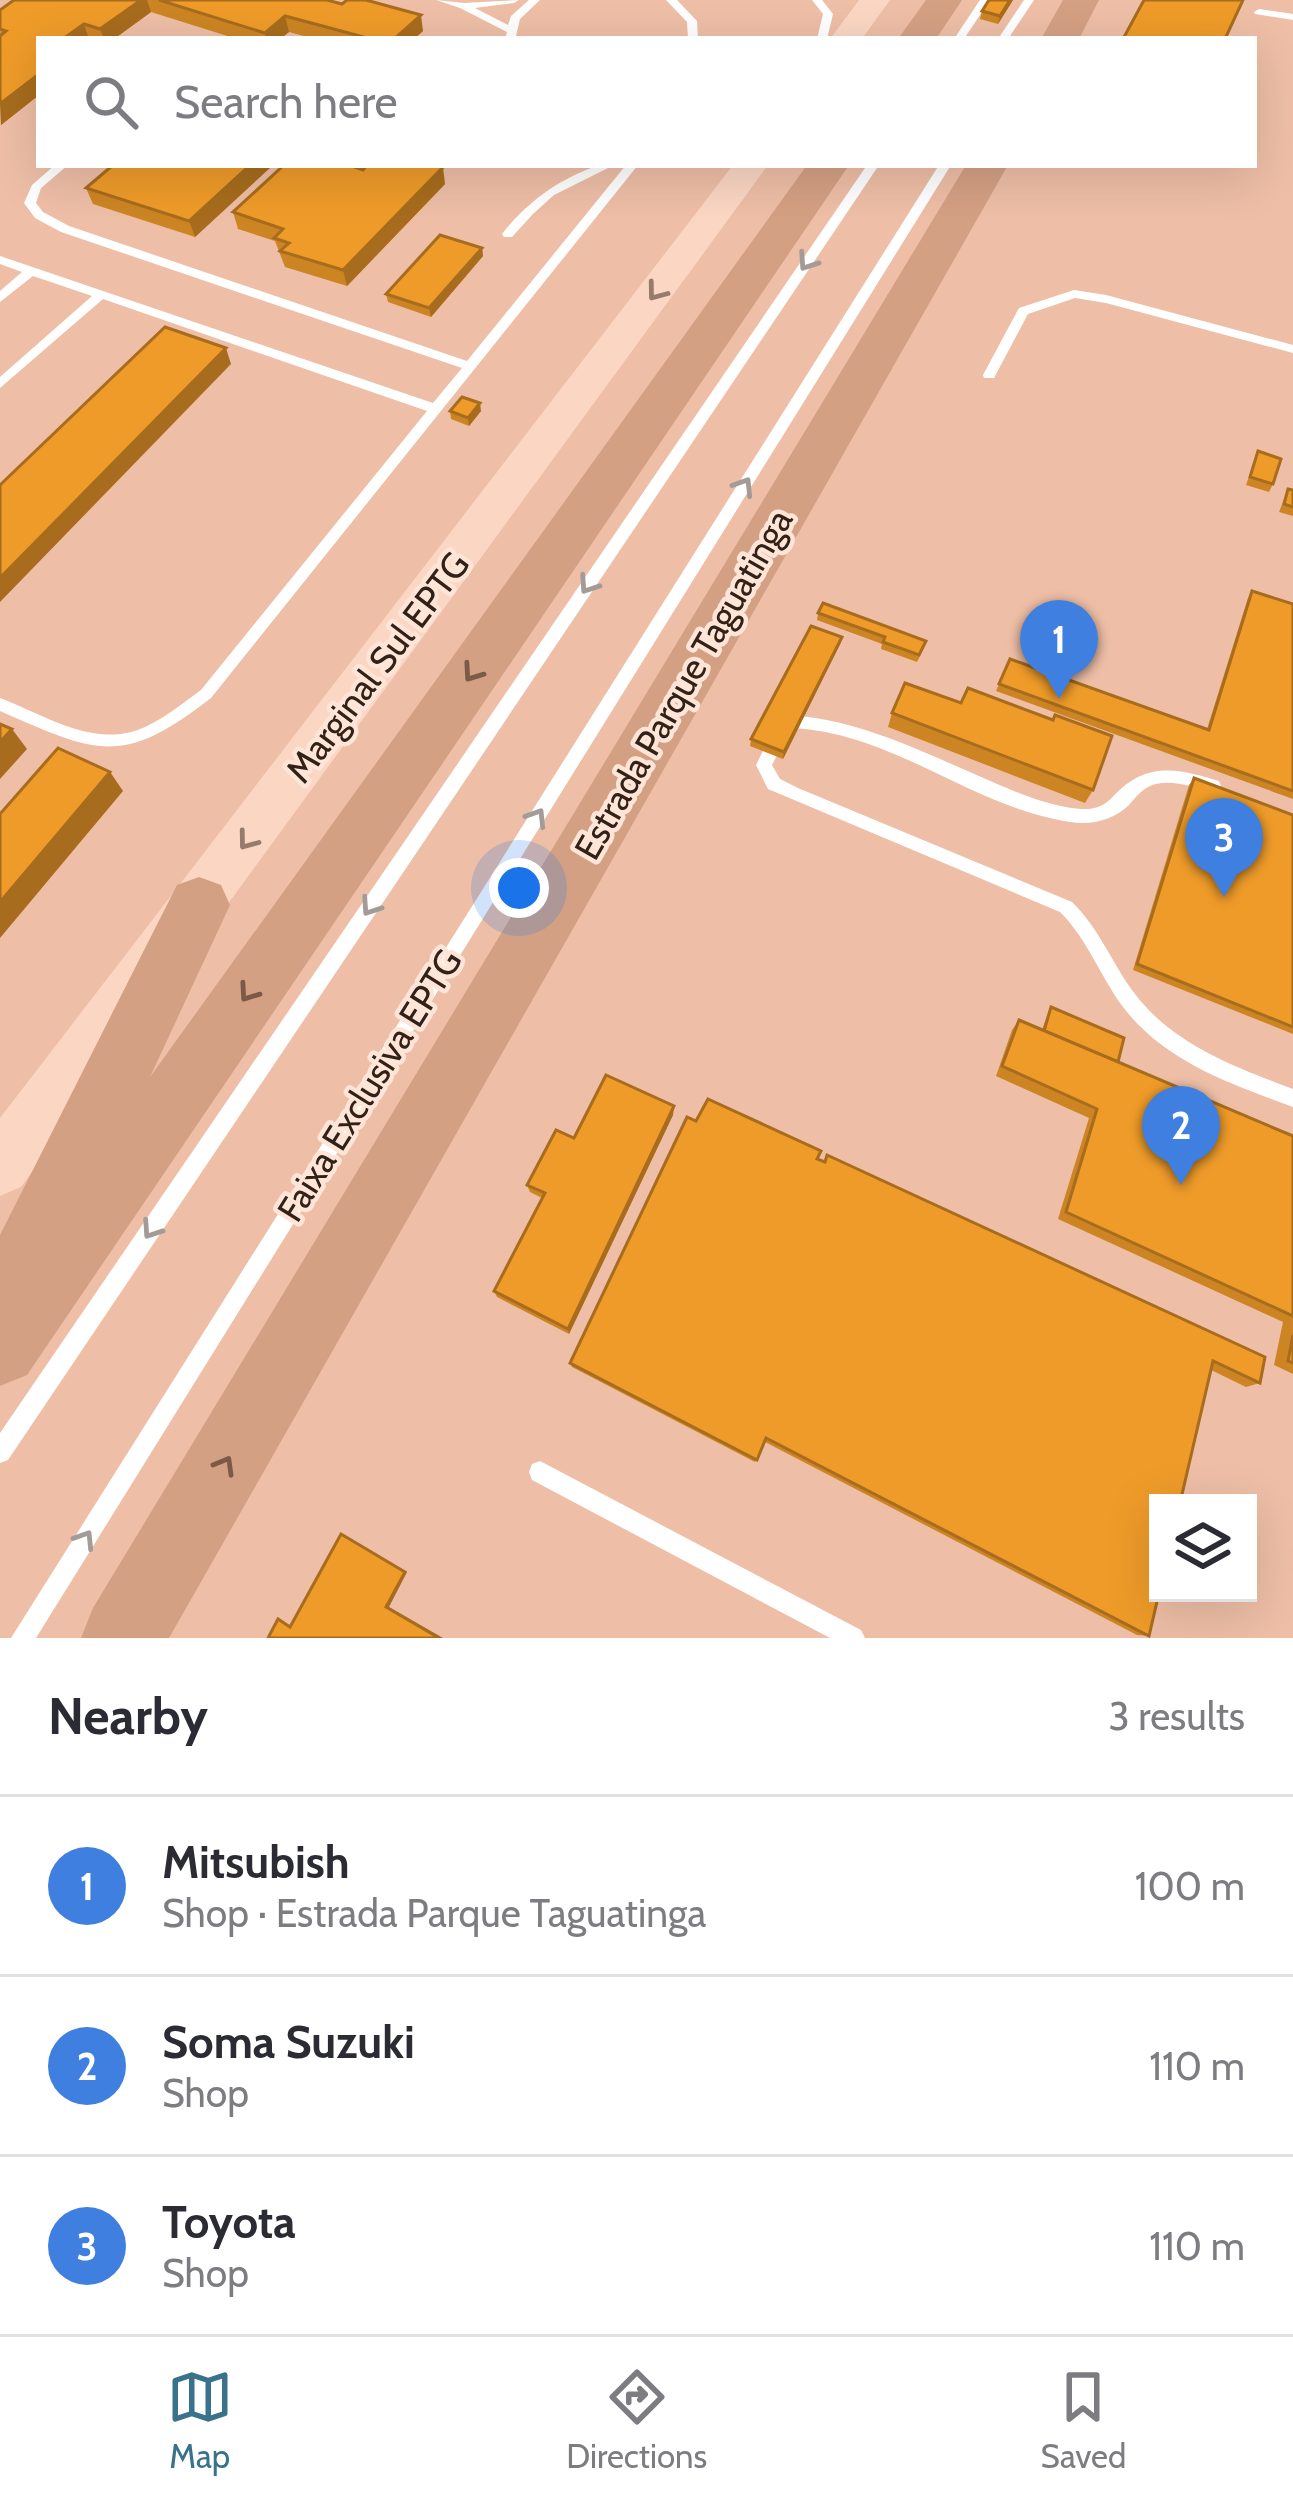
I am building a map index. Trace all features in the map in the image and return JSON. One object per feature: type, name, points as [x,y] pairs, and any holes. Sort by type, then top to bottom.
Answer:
[{"type":"highway","points":[[919,36],[944,0]]},
{"type":"highway","points":[[1062,36],[1081,0]]},
{"type":"highway","points":[[0,1348],[826,168]]},
{"type":"highway","name":"Estrada Parque Taguatinga","points":[[123,1638],[985,168]]},
{"type":"highway","points":[[0,1314],[199,905]]},
{"type":"main road","points":[[848,36],[875,0]]},
{"type":"main road","name":"Marginal Sul EPTG","points":[[0,1166],[749,168]]},
{"type":"lane","points":[[441,0],[464,6],[511,35],[514,18],[536,0]]},
{"type":"lane","points":[[464,6],[514,0]]},
{"type":"lane","points":[[817,0],[828,14],[823,36]]},
{"type":"lane","points":[[960,36],[985,0]]},
{"type":"lane","points":[[1005,36],[1029,0]]},
{"type":"lane","points":[[681,2],[692,21],[693,36]]},
{"type":"lane","points":[[1259,12],[1293,17]]},
{"type":"lane","points":[[59,168],[36,188],[30,203],[65,229],[470,366]]},
{"type":"lane","points":[[508,234],[534,202],[574,176],[597,168]]},
{"type":"lane","points":[[605,168],[619,181]]},
{"type":"lane","points":[[0,704],[79,738],[123,744],[170,724],[206,694],[630,168]]},
{"type":"lane","points":[[0,1452],[871,168]]},
{"type":"lane","name":"Faixa Exclusiva EPTG","points":[[22,1638],[943,168]]},
{"type":"lane","points":[[0,260],[436,409]]},
{"type":"lane","points":[[0,298],[32,270]]},
{"type":"lane","points":[[0,383],[101,293]]},
{"type":"lane","points":[[989,375],[1023,311],[1074,295],[1106,298],[1293,349]]},
{"type":"lane","points":[[1225,790],[1155,777],[1138,786],[1113,813],[1076,816],[1020,802],[862,736],[801,719],[786,721],[764,765],[774,784],[792,793],[1066,907],[1099,943],[1133,1006],[1169,1042],[1228,1073],[1293,1098]]},
{"type":"lane","points":[[540,1472],[853,1638]]},
{"type":"building","points":[[14,0],[141,0],[100,29],[84,24],[67,36],[36,36],[36,76],[0,104],[0,36],[6,31],[0,29],[0,10]]},
{"type":"building","points":[[159,0],[327,0],[342,4],[366,0],[421,15],[397,36],[360,36],[285,16],[265,33]]},
{"type":"building","points":[[989,0],[1010,0],[1000,16],[982,11]]},
{"type":"building","points":[[1144,0],[1243,0],[1226,36],[1125,36]]},
{"type":"building","points":[[109,168],[247,168],[189,221],[86,188]]},
{"type":"building","points":[[281,168],[442,168],[343,270],[280,251],[289,243],[274,238],[283,229],[233,212]]},
{"type":"building","points":[[440,235],[482,248],[429,308],[386,294]]},
{"type":"building","points":[[165,327],[226,348],[0,578],[0,485]]},
{"type":"building","points":[[462,397],[480,403],[468,418],[450,411]]},
{"type":"building","points":[[1258,451],[1281,459],[1273,484],[1250,477]]},
{"type":"building","points":[[1288,489],[1293,490],[1293,507],[1284,504]]},
{"type":"building","points":[[1252,591],[1293,604],[1293,791],[999,684],[1010,659],[1209,730]]},
{"type":"building","points":[[823,603],[926,641],[919,655],[883,642],[885,637],[818,613]]},
{"type":"building","points":[[811,626],[842,637],[784,752],[751,739]]},
{"type":"building","points":[[905,683],[961,703],[968,688],[1112,736],[1093,790],[892,713]]},
{"type":"building","points":[[0,724],[12,729],[0,742]]},
{"type":"building","points":[[58,748],[110,772],[0,902],[0,814]]},
{"type":"building","points":[[1194,778],[1293,815],[1293,1027],[1137,964]]},
{"type":"building","points":[[1051,1007],[1124,1038],[1118,1062],[1044,1031]]},
{"type":"building","points":[[1019,1020],[1293,1136],[1293,1316],[1066,1212],[1097,1109],[1002,1066]]},
{"type":"building","points":[[606,1075],[674,1106],[568,1329],[494,1291],[545,1193],[527,1185],[556,1130],[574,1138]]},
{"type":"building","points":[[708,1099],[821,1151],[817,1159],[825,1162],[827,1155],[1265,1357],[1260,1383],[1213,1361],[1182,1494],[1149,1494],[1149,1602],[1157,1602],[1149,1636],[766,1438],[757,1460],[570,1363],[687,1117],[696,1121]]},
{"type":"building","points":[[341,1534],[405,1572],[386,1607],[439,1638],[268,1638],[278,1619],[290,1627]]},
{"type":"place","name":"Mitsubish","points":[[1059,699]]},
{"type":"place","name":"Toyota","points":[[1224,897]]},
{"type":"place","name":"Soma Suzuki","points":[[1181,1185]]}]
